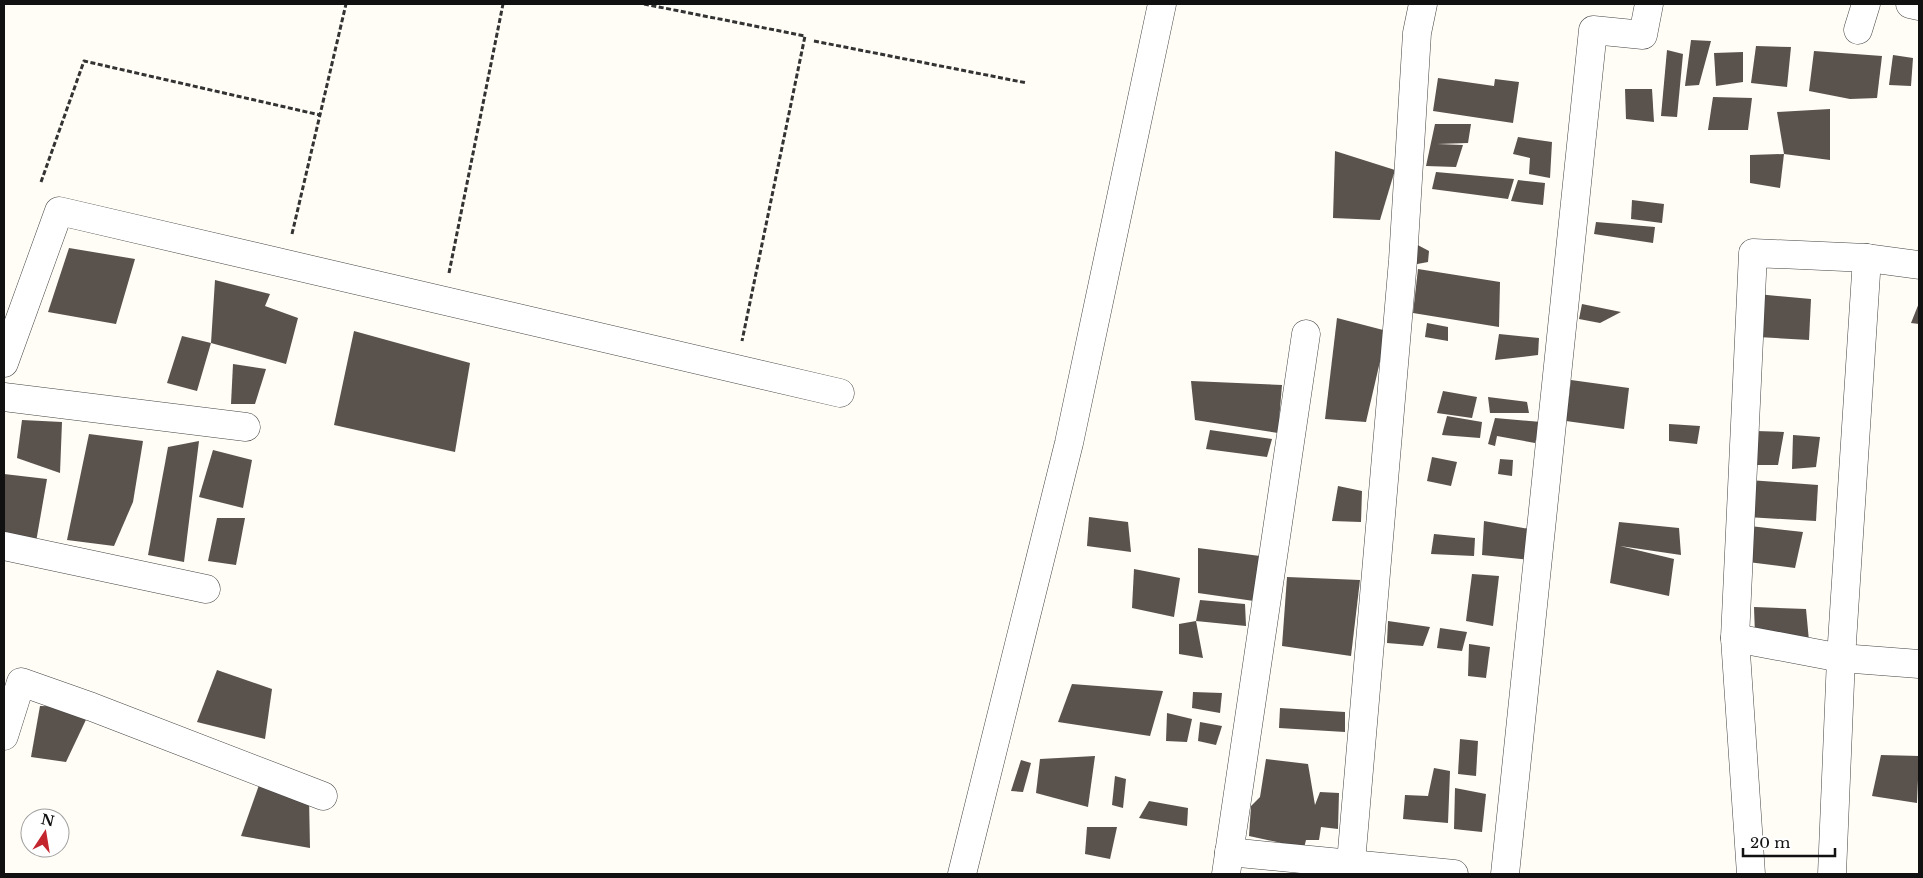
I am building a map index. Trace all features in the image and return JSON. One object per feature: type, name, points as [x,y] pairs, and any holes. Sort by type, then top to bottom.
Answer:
[{"type":"street","points":[[962,874],[1069,443],[1162,4]]},
{"type":"street","points":[[1350,869],[1402,270],[1417,33],[1423,4]]},
{"type":"street","points":[[1505,874],[1593,30],[1644,35],[1649,4]]},
{"type":"street","points":[[1858,30],[1866,4]]},
{"type":"street","points":[[1910,4],[1919,6]]},
{"type":"street","points":[[4,363],[59,211],[840,393]]},
{"type":"street","points":[[1752,874],[1735,638],[1753,253],[1867,258],[1919,265]]},
{"type":"street","points":[[1832,874],[1841,658],[1867,258]]},
{"type":"street","points":[[1306,334],[1228,863],[1454,874]]},
{"type":"street","points":[[4,396],[246,427]]},
{"type":"street","points":[[4,546],[206,589]]},
{"type":"street","points":[[1735,638],[1841,658],[1919,664]]},
{"type":"street","points":[[4,736],[21,682],[92,707],[323,796]]},
{"type":"path","points":[[285,264],[346,4]]},
{"type":"path","points":[[443,301],[503,4]]},
{"type":"path","points":[[644,4],[805,36],[736,369]]},
{"type":"path","points":[[814,41],[1027,83]]},
{"type":"path","points":[[41,182],[84,61],[320,115]]},
{"type":"building","points":[[1691,40],[1711,41],[1699,85],[1685,86]]},
{"type":"building","points":[[1756,46],[1791,47],[1787,87],[1751,83]]},
{"type":"building","points":[[1667,50],[1683,54],[1677,117],[1661,116]]},
{"type":"building","points":[[1814,51],[1882,56],[1877,98],[1850,99],[1809,91]]},
{"type":"building","points":[[1743,52],[1743,82],[1716,86],[1714,53]]},
{"type":"building","points":[[1893,55],[1913,58],[1911,86],[1889,85]]},
{"type":"building","points":[[1438,78],[1494,86],[1495,79],[1519,82],[1513,123],[1433,111]]},
{"type":"building","points":[[1625,89],[1652,89],[1654,122],[1626,119]]},
{"type":"building","points":[[1713,97],[1752,98],[1748,130],[1708,130]]},
{"type":"building","points":[[1830,109],[1830,160],[1784,154],[1777,112]]},
{"type":"building","points":[[1435,124],[1471,124],[1468,143],[1437,144],[1463,145],[1456,167],[1426,166]]},
{"type":"building","points":[[1518,137],[1552,142],[1550,178],[1529,174],[1530,158],[1513,154]]},
{"type":"building","points":[[1335,151],[1395,170],[1380,220],[1333,218]]},
{"type":"building","points":[[1784,154],[1780,188],[1750,183],[1750,155]]},
{"type":"building","points":[[1436,172],[1514,179],[1508,199],[1432,189]]},
{"type":"building","points":[[1518,180],[1545,183],[1543,205],[1511,201]]},
{"type":"building","points":[[1632,200],[1664,204],[1662,223],[1631,219]]},
{"type":"building","points":[[1596,222],[1655,227],[1653,243],[1594,234]]},
{"type":"building","points":[[1412,242],[1429,251],[1428,262],[1412,265]]},
{"type":"building","points":[[69,248],[135,259],[116,324],[48,312]]},
{"type":"building","points":[[1418,269],[1500,282],[1499,327],[1413,313]]},
{"type":"building","points":[[215,280],[270,294],[265,306],[298,318],[286,364],[211,343]]},
{"type":"building","points":[[1757,294],[1811,299],[1809,340],[1758,337]]},
{"type":"building","points":[[1919,303],[1919,324],[1911,323]]},
{"type":"building","points":[[1582,304],[1621,312],[1600,323],[1579,319]]},
{"type":"building","points":[[1337,318],[1387,331],[1366,422],[1325,419]]},
{"type":"building","points":[[1427,323],[1448,327],[1448,341],[1425,337]]},
{"type":"building","points":[[354,331],[470,363],[455,452],[334,425]]},
{"type":"building","points":[[1499,334],[1539,338],[1538,355],[1495,360]]},
{"type":"building","points":[[182,336],[211,343],[197,391],[167,383]]},
{"type":"building","points":[[233,364],[266,369],[255,404],[231,404]]},
{"type":"building","points":[[1571,380],[1629,388],[1624,429],[1566,421]]},
{"type":"building","points":[[1191,381],[1282,385],[1278,433],[1195,420]]},
{"type":"building","points":[[1443,391],[1477,397],[1472,418],[1437,413]]},
{"type":"building","points":[[1488,397],[1527,402],[1529,413],[1490,413]]},
{"type":"building","points":[[1447,416],[1482,422],[1480,438],[1442,435]]},
{"type":"building","points":[[1495,418],[1541,422],[1535,443],[1497,436],[1495,446],[1488,444]]},
{"type":"building","points":[[22,420],[62,422],[60,473],[17,458]]},
{"type":"building","points":[[1669,424],[1700,426],[1697,444],[1669,441]]},
{"type":"building","points":[[1210,430],[1272,439],[1267,457],[1206,449]]},
{"type":"building","points":[[1756,431],[1784,432],[1778,465],[1751,465]]},
{"type":"building","points":[[89,434],[143,441],[133,502],[114,546],[67,540]]},
{"type":"building","points":[[1793,435],[1820,437],[1816,467],[1792,469]]},
{"type":"building","points":[[199,441],[184,562],[148,555],[168,447]]},
{"type":"building","points":[[213,450],[252,460],[243,508],[199,497]]},
{"type":"building","points":[[1432,457],[1457,462],[1451,486],[1427,481]]},
{"type":"building","points":[[1500,459],[1513,460],[1512,476],[1498,474]]},
{"type":"building","points":[[4,474],[47,479],[36,542],[4,533]]},
{"type":"building","points":[[1749,480],[1818,485],[1816,521],[1747,517]]},
{"type":"building","points":[[1338,486],[1362,491],[1361,522],[1332,521]]},
{"type":"building","points":[[1089,517],[1128,522],[1131,552],[1087,546]]},
{"type":"building","points":[[217,518],[245,518],[236,565],[208,561]]},
{"type":"building","points":[[1484,521],[1535,530],[1532,560],[1482,555]]},
{"type":"building","points":[[1619,522],[1679,528],[1681,555],[1620,546],[1674,559],[1669,596],[1610,583]]},
{"type":"building","points":[[1750,526],[1803,532],[1795,568],[1748,562]]},
{"type":"building","points":[[1434,534],[1475,538],[1474,556],[1431,554]]},
{"type":"building","points":[[1198,548],[1260,556],[1254,601],[1198,593]]},
{"type":"building","points":[[1134,569],[1180,578],[1174,617],[1132,608]]},
{"type":"building","points":[[1472,574],[1499,576],[1493,626],[1466,621]]},
{"type":"building","points":[[1287,577],[1360,580],[1351,656],[1282,646]]},
{"type":"building","points":[[1200,600],[1245,604],[1246,626],[1196,621]]},
{"type":"building","points":[[1754,607],[1806,609],[1809,641],[1755,635]]},
{"type":"building","points":[[1196,621],[1203,658],[1179,654],[1179,624]]},
{"type":"building","points":[[1388,621],[1430,627],[1423,646],[1387,643]]},
{"type":"building","points":[[1440,628],[1467,632],[1462,651],[1437,648]]},
{"type":"building","points":[[1469,644],[1490,647],[1486,678],[1468,676]]},
{"type":"building","points":[[217,670],[272,689],[265,739],[197,722]]},
{"type":"building","points":[[1072,684],[1163,691],[1150,736],[1058,722]]},
{"type":"building","points":[[1193,692],[1222,693],[1220,713],[1192,708]]},
{"type":"building","points":[[40,706],[92,707],[66,762],[31,757]]},
{"type":"building","points":[[1280,708],[1345,712],[1345,732],[1279,728]]},
{"type":"building","points":[[1167,713],[1192,719],[1187,742],[1166,741]]},
{"type":"building","points":[[1200,722],[1222,726],[1216,745],[1198,741]]},
{"type":"building","points":[[1460,739],[1478,741],[1476,776],[1458,774]]},
{"type":"building","points":[[1881,755],[1919,756],[1917,803],[1872,796]]},
{"type":"building","points":[[1095,756],[1088,807],[1036,793],[1040,759]]},
{"type":"building","points":[[1266,759],[1308,764],[1315,805],[1320,792],[1339,793],[1338,829],[1321,827],[1319,840],[1306,840],[1304,848],[1249,836],[1251,806],[1260,797]]},
{"type":"building","points":[[1021,760],[1031,763],[1023,792],[1011,791]]},
{"type":"building","points":[[1434,768],[1450,771],[1448,823],[1403,819],[1405,795],[1428,796]]},
{"type":"building","points":[[1115,776],[1126,779],[1123,808],[1112,805]]},
{"type":"building","points":[[259,785],[309,798],[310,848],[241,836]]},
{"type":"building","points":[[1455,788],[1486,794],[1482,832],[1454,829]]},
{"type":"building","points":[[1149,801],[1188,808],[1187,826],[1139,818]]},
{"type":"building","points":[[1087,827],[1117,827],[1110,859],[1085,854]]}]
